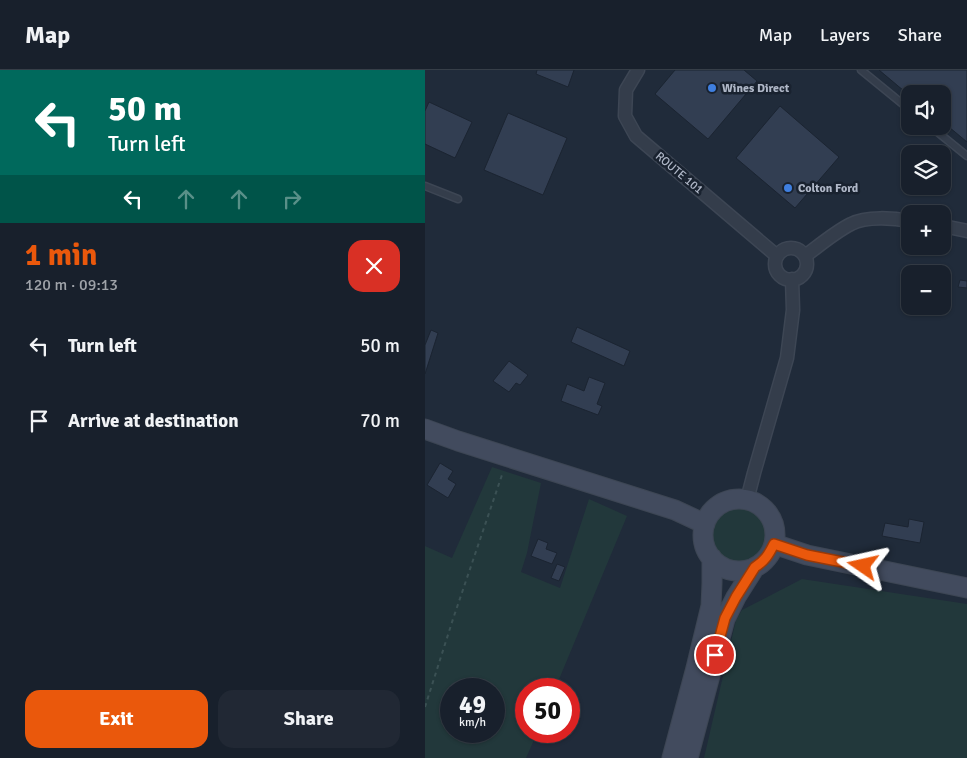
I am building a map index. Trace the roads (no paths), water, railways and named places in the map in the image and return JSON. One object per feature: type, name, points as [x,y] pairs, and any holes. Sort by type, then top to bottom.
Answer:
[{"type":"main road","points":[[425,429],[675,510],[705,524]]},
{"type":"main road","points":[[747,500],[758,504],[767,512],[775,532],[774,544],[769,555],[755,567],[739,571],[727,569],[717,564],[705,546],[703,534],[705,524],[717,506],[726,501],[747,500]]},
{"type":"main road","points":[[774,544],[807,555],[967,588]]},
{"type":"main road","points":[[672,758],[711,606],[712,558]]},
{"type":"main road","points":[[687,758],[725,618],[755,567]]},
{"type":"street","name":"ROUTE 101","points":[[638,70],[626,90],[625,116],[636,136],[777,256]]},
{"type":"street","points":[[805,256],[853,223],[877,218],[901,219]]},
{"type":"street","points":[[951,228],[967,231]]},
{"type":"street","points":[[794,248],[802,252],[807,261],[807,266],[802,276],[787,279],[779,274],[775,265],[777,256],[784,249],[794,248]]},
{"type":"street","points":[[747,500],[787,358],[793,310],[792,279]]},
{"type":"lane","points":[[861,70],[901,103]]},
{"type":"lane","points":[[942,135],[967,156]]},
{"type":"lane","points":[[425,186],[458,199]]},
{"type":"place","name":"Wines Direct","points":[[712,88]]},
{"type":"place","name":"Colton Ford","points":[[788,188]]}]
